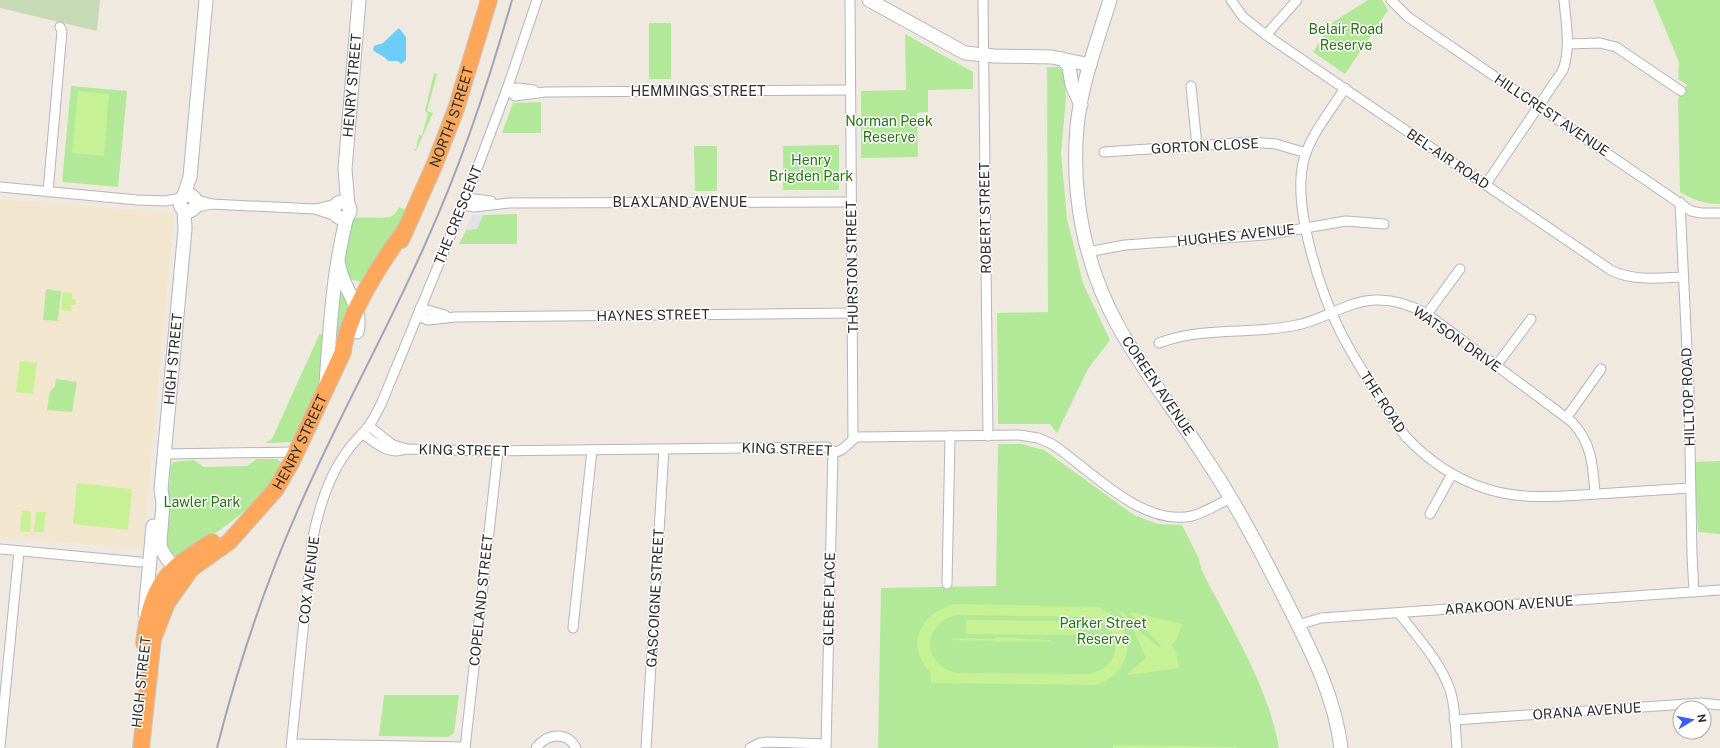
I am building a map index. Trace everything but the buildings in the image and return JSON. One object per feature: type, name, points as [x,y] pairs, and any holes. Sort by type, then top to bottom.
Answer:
[{"type":"highway","name":"NORTH STREET","points":[[357,332],[396,252],[426,185],[453,116],[489,0]]},
{"type":"highway","name":"NORTH STREET","points":[[357,308],[392,248],[405,230]]},
{"type":"highway","name":"HENRY STREET","points":[[343,352],[344,338],[357,308]]},
{"type":"highway","name":"HENRY STREET","points":[[176,573],[205,558],[229,542],[276,489],[296,452],[343,352],[352,343],[357,332]]},
{"type":"highway","name":"HIGH STREET","points":[[134,748],[149,610],[157,592],[176,573]]},
{"type":"highway","name":"HIGH STREET","points":[[142,748],[153,639],[167,603],[176,573]]},
{"type":"street","name":"HIGH STREET","points":[[161,489],[206,0]]},
{"type":"street","name":"HENRY STREET","points":[[338,259],[340,210],[345,170],[359,0]]},
{"type":"street","name":"THE CRESCENT","points":[[369,426],[382,402],[465,201],[507,89],[537,0]]},
{"type":"street","name":"THURSTON STREET","points":[[850,0],[853,438]]},
{"type":"street","points":[[869,0],[960,51],[983,56],[1044,56],[1090,65]]},
{"type":"street","name":"ROBERT STREET","points":[[983,0],[988,436]]},
{"type":"street","name":"COREEN AVENUE","points":[[1110,0],[1090,65],[1080,105],[1076,142],[1076,175],[1079,206],[1088,252],[1099,286],[1118,325],[1231,498],[1320,668],[1329,692],[1336,718],[1341,748]]},
{"type":"street","name":"BEL-AIR ROAD","points":[[1231,0],[1243,17],[1266,35],[1618,273],[1643,279],[1683,277]]},
{"type":"street","points":[[1266,35],[1297,0]]},
{"type":"street","name":"HILLCREST AVENUE","points":[[1391,0],[1408,17],[1680,202],[1696,212],[1720,213]]},
{"type":"street","points":[[1486,184],[1563,70],[1568,44],[1564,0]]},
{"type":"street","points":[[48,192],[62,31],[60,26]]},
{"type":"street","points":[[1568,44],[1600,43],[1616,47],[1681,91]]},
{"type":"street","points":[[1063,59],[1069,67],[1072,85],[1080,105]]},
{"type":"street","points":[[1191,86],[1197,146]]},
{"type":"street","name":"HEMMINGS STREET","points":[[507,89],[518,88],[545,92],[850,90]]},
{"type":"street","name":"THE ROAD","points":[[1345,88],[1312,138],[1306,153],[1302,168],[1301,190],[1307,228],[1316,266],[1332,313],[1351,352],[1400,430],[1426,456],[1452,474],[1485,489],[1538,498],[1690,488]]},
{"type":"street","name":"GORTON CLOSE","points":[[1104,152],[1260,142],[1276,144],[1306,153]]},
{"type":"street","points":[[0,187],[165,202],[340,210]]},
{"type":"street","name":"BLAXLAND AVENUE","points":[[465,201],[509,203],[851,202]]},
{"type":"street","name":"HILLTOP ROAD","points":[[1680,202],[1689,392],[1690,488],[1694,592]]},
{"type":"street","name":"HUGHES AVENUE","points":[[1088,252],[1125,245],[1255,236],[1346,221],[1384,224]]},
{"type":"street","points":[[338,259],[342,279],[357,308],[359,321],[357,332]]},
{"type":"street","points":[[325,390],[334,280],[338,259]]},
{"type":"street","points":[[1427,314],[1460,269]]},
{"type":"street","points":[[342,279],[356,285],[373,280]]},
{"type":"street","name":"WATSON DRIVE","points":[[1159,342],[1187,334],[1287,327],[1304,324],[1359,302],[1381,300],[1402,303],[1427,314],[1567,417],[1578,428],[1589,446],[1593,460],[1595,494]]},
{"type":"street","name":"HAYNES STREET","points":[[418,312],[431,312],[455,317],[852,313]]},
{"type":"street","points":[[1496,366],[1531,318]]},
{"type":"street","points":[[1567,417],[1601,369]]},
{"type":"street","name":"COX AVENUE","points":[[291,746],[312,542],[316,522],[336,469],[348,450],[369,426]]},
{"type":"street","name":"KING STREET","points":[[369,426],[393,445],[401,446],[406,449]]},
{"type":"street","name":"KING STREET","points":[[362,434],[376,444],[390,451],[400,452],[406,449],[498,451],[827,447],[833,451],[841,450],[853,438]]},
{"type":"street","points":[[853,438],[1019,435],[1046,440],[1059,448],[1132,504],[1156,515],[1173,517],[1193,515],[1231,498]]},
{"type":"street","points":[[947,584],[950,436]]},
{"type":"street","name":"GASCOIGNE STREET","points":[[646,748],[664,449]]},
{"type":"street","points":[[573,628],[592,450]]},
{"type":"street","name":"COPELAND STREET","points":[[465,747],[498,451]]},
{"type":"street","name":"GLEBE PLACE","points":[[826,746],[833,451]]},
{"type":"street","points":[[164,454],[296,452]]},
{"type":"street","points":[[1430,514],[1452,474]]},
{"type":"street","points":[[161,489],[163,504],[160,542],[164,555],[176,573]]},
{"type":"street","points":[[145,638],[145,614],[156,503],[161,489]]},
{"type":"street","points":[[0,549],[140,562]]},
{"type":"street","points":[[0,746],[19,551]]},
{"type":"street","name":"ARAKOON AVENUE","points":[[1298,625],[1321,618],[1720,590]]},
{"type":"street","points":[[1399,613],[1444,675],[1450,691],[1457,748]]},
{"type":"street","name":"ORANA AVENUE","points":[[1454,720],[1701,703],[1720,705]]},
{"type":"street","points":[[536,748],[546,738],[557,736],[567,738],[576,748]]},
{"type":"street","points":[[750,748],[760,743],[768,742],[826,746]]},
{"type":"street","points":[[291,746],[465,747]]},
{"type":"shaded area","points":[[0,199],[174,213],[143,549],[0,537]]},
{"type":"shaded area","points":[[472,215],[483,215],[477,229],[466,230]]},
{"type":"green space","points":[[0,0],[100,0],[97,31],[0,8]]},
{"type":"green space","name":"Belair Road Reserve","points":[[1368,0],[1382,0],[1388,10],[1345,74],[1313,52],[1333,22]]},
{"type":"green space","points":[[1653,0],[1720,0],[1720,204],[1699,201],[1680,192],[1678,99],[1687,85],[1678,79],[1679,62]]},
{"type":"green space","points":[[649,23],[671,23],[671,79],[649,79]]},
{"type":"green space","name":"Norman Peek Reserve","points":[[905,34],[973,72],[973,89],[928,90],[928,112],[917,113],[918,157],[861,158],[861,91],[906,90]]},
{"type":"green space","points":[[1047,67],[1059,67],[1063,71],[1065,81],[1066,98],[1061,153],[1067,219],[1083,283],[1110,340],[1088,369],[1057,433],[1050,424],[998,424],[997,313],[1048,312]]},
{"type":"green space","points":[[434,73],[437,74],[427,111],[433,113],[416,151],[413,149],[416,149],[419,135],[422,136],[428,113],[425,111]]},
{"type":"green space","points":[[71,86],[127,91],[118,187],[62,182]]},
{"type":"green space","points":[[78,91],[109,94],[104,156],[72,153]]},
{"type":"green space","points":[[541,102],[541,133],[502,133],[513,103]]},
{"type":"green space","name":"Henry Brigden Park","points":[[839,145],[839,190],[783,190],[783,146]]},
{"type":"green space","points":[[694,146],[717,146],[717,191],[695,191]]},
{"type":"green space","points":[[399,207],[406,210],[406,220],[364,280],[360,282],[350,279],[344,268],[348,221],[355,218],[390,217],[395,214]]},
{"type":"green space","points":[[517,214],[517,244],[459,244],[466,230],[477,229],[483,215]]},
{"type":"green space","points":[[339,284],[354,308],[334,357]]},
{"type":"green space","points":[[46,289],[61,291],[58,321],[43,320]]},
{"type":"green space","points":[[63,292],[72,293],[72,299],[76,300],[75,305],[71,305],[71,311],[61,310]]},
{"type":"green space","points":[[320,333],[324,343],[325,356],[322,371],[311,403],[294,442],[265,443],[272,439]]},
{"type":"green space","points":[[20,361],[37,363],[33,394],[16,392]]},
{"type":"green space","points":[[56,379],[77,382],[72,412],[47,410],[50,391],[55,386]]},
{"type":"green space","name":"Parker Street Reserve","points":[[998,444],[1021,444],[1044,450],[1134,515],[1158,524],[1182,525],[1199,559],[1202,571],[1236,635],[1257,679],[1274,725],[1279,748],[878,748],[881,588],[996,586]]},
{"type":"green space","name":"Lawler Park","points":[[257,459],[277,459],[282,463],[261,494],[237,518],[208,538],[177,557],[168,554],[164,538],[171,466],[173,462],[194,460],[204,467],[247,466]]},
{"type":"green space","points":[[1720,461],[1720,534],[1698,532],[1694,462]]},
{"type":"green space","points":[[77,483],[132,489],[128,530],[73,524]]},
{"type":"green space","points":[[22,511],[31,511],[30,532],[20,531]]},
{"type":"green space","points":[[36,512],[46,512],[44,532],[34,532]]},
{"type":"green space","points":[[955,604],[1098,607],[1111,615],[1120,624],[1126,635],[1128,646],[1125,658],[1120,668],[1110,678],[1097,685],[931,683],[931,673],[918,652],[918,641],[920,631],[925,622],[943,608]],"holes":[[[955,615],[1088,617],[1100,621],[1108,627],[1114,636],[1116,645],[1114,654],[1109,663],[1101,670],[1089,674],[955,673],[944,668],[936,661],[931,653],[930,644],[936,627],[944,620]]]},
{"type":"green space","points":[[1123,611],[1139,631],[1159,647],[1161,645],[1130,614],[1131,612],[1182,624],[1177,638],[1172,645],[1176,652],[1179,668],[1128,675],[1128,673],[1146,658],[1135,633],[1120,613]]},
{"type":"green space","points":[[966,620],[1077,621],[1077,635],[966,634]]},
{"type":"green space","points":[[995,637],[1050,640],[1050,642],[952,640],[952,638],[995,639]]},
{"type":"green space","points":[[384,695],[459,695],[454,733],[448,737],[379,736]]},
{"type":"green space","points":[[1113,745],[1237,747],[1237,748],[1113,748]]},
{"type":"water","points":[[399,28],[406,37],[406,60],[401,64],[398,61],[388,61],[385,57],[373,50],[374,46],[383,43]]},
{"type":"railway","points":[[217,748],[234,686],[276,563],[316,470],[412,273],[440,211],[474,122],[512,0]]}]
